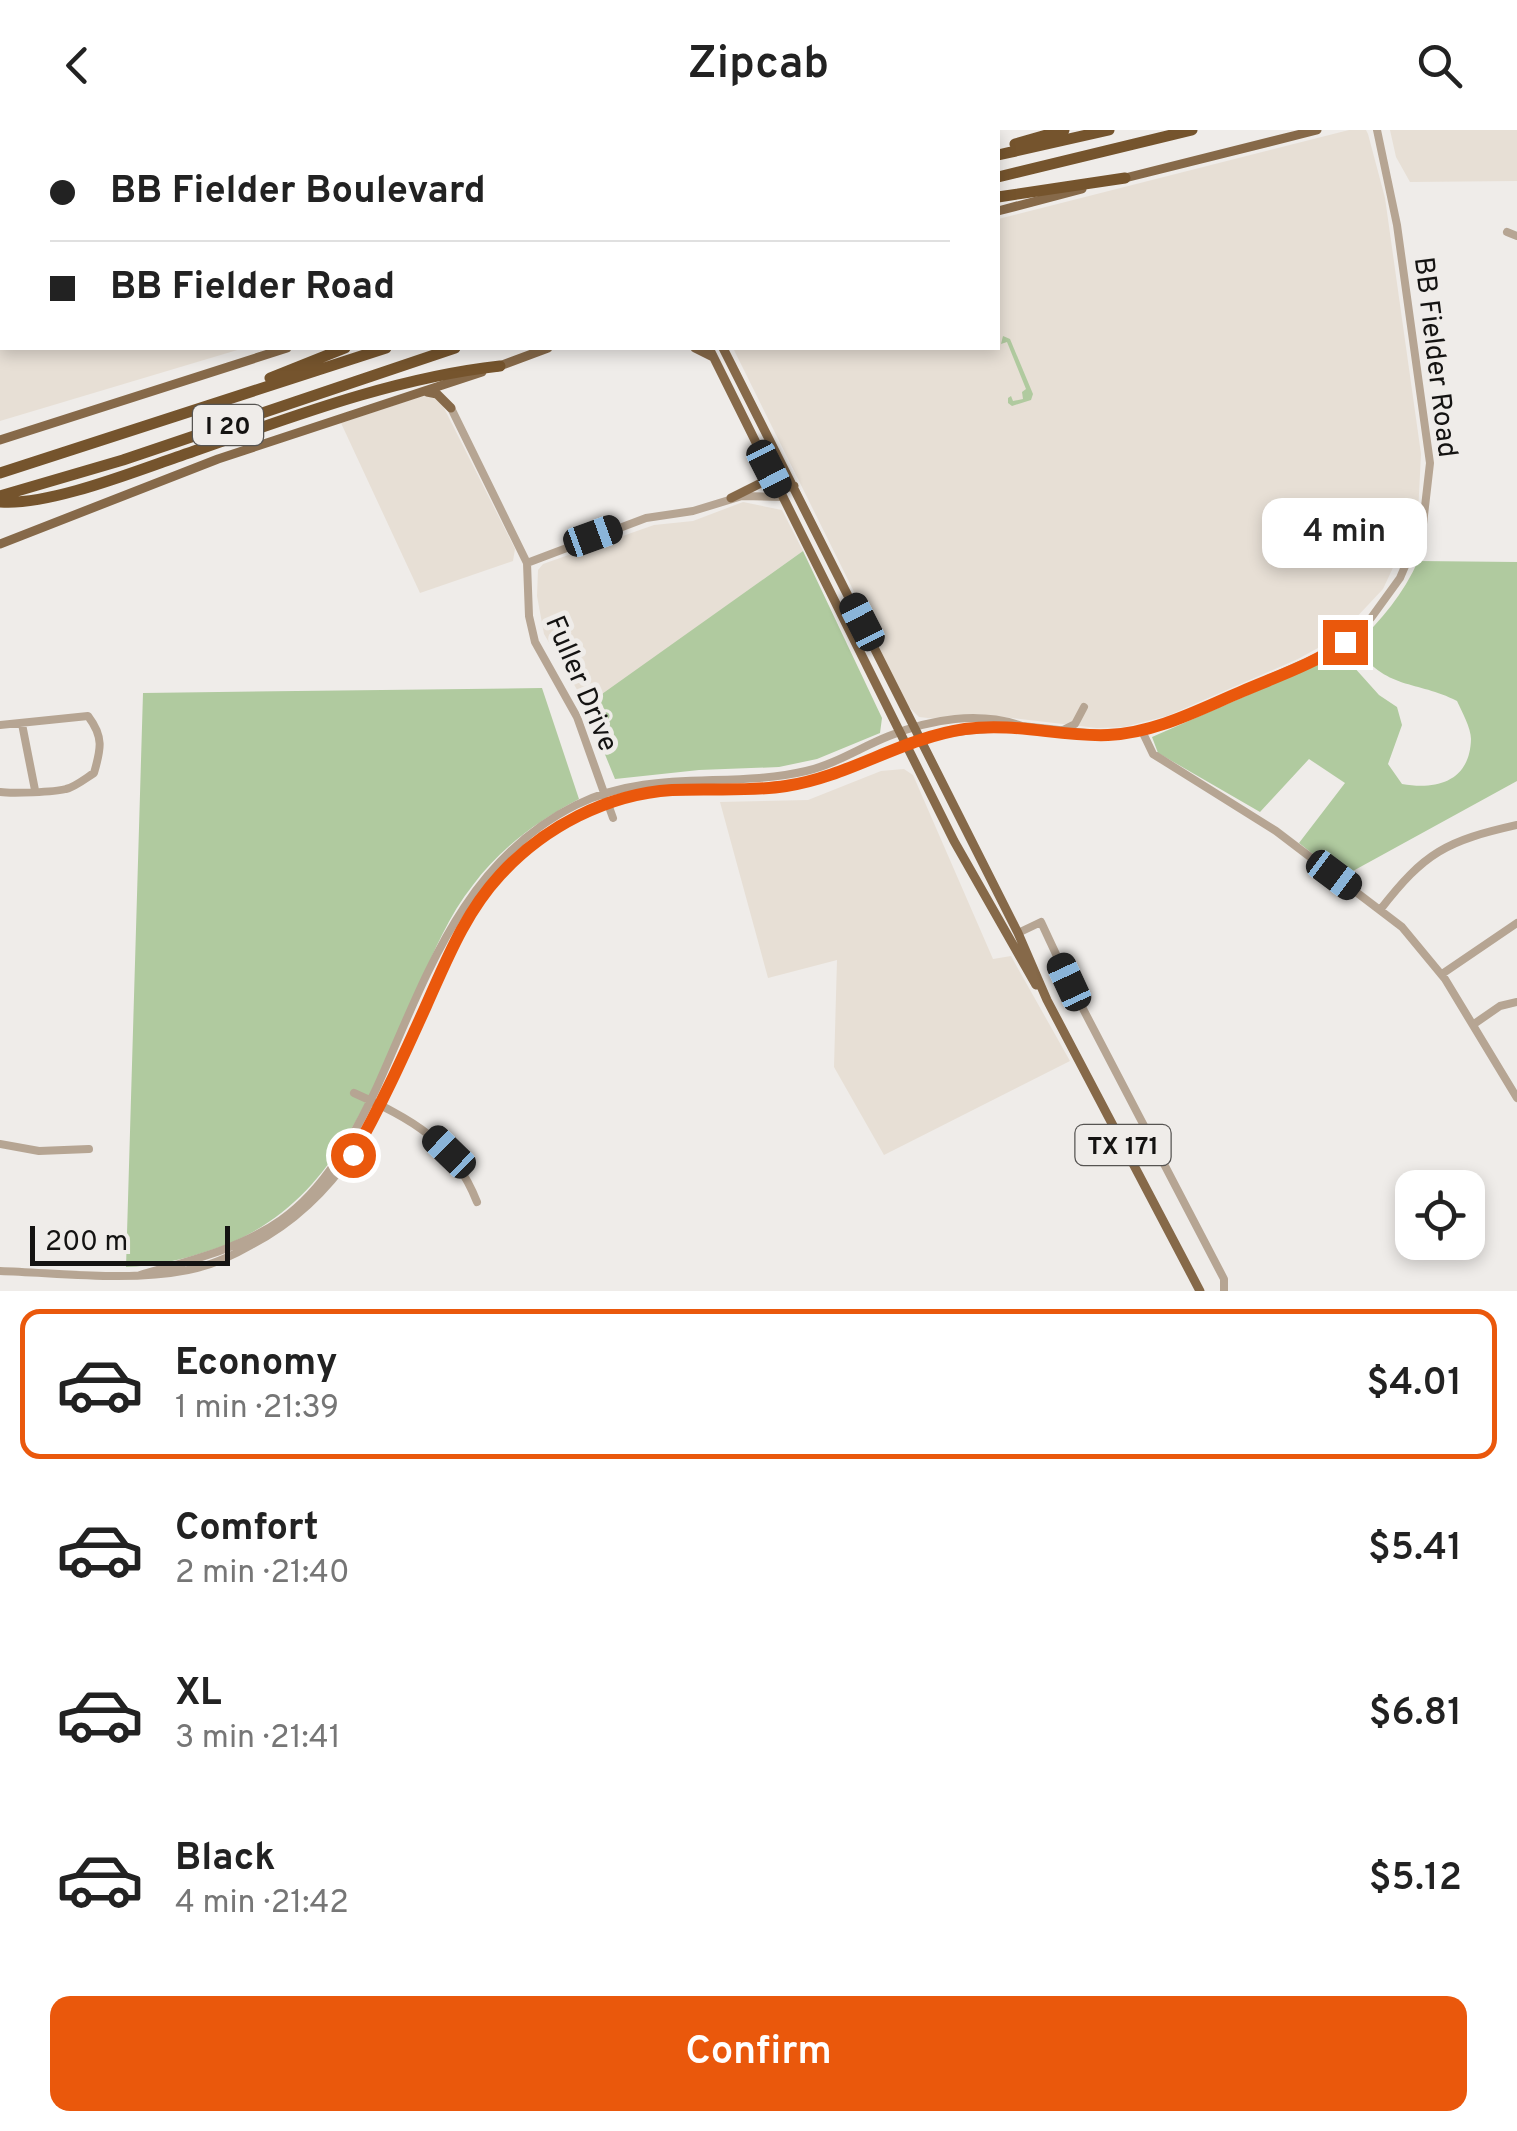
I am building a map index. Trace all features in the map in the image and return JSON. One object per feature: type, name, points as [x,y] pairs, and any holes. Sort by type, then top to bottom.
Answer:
[{"type":"highway","points":[[1000,152],[1008,146],[1064,130]]},
{"type":"highway","points":[[1000,154],[1109,130]]},
{"type":"highway","points":[[1000,177],[1192,130]]},
{"type":"highway","points":[[1000,198],[1125,178]]},
{"type":"highway","points":[[212,405],[225,394],[340,350]]},
{"type":"highway","name":"I 20","points":[[0,474],[380,350]]},
{"type":"highway","name":"I 20","points":[[0,499],[449,350]]},
{"type":"highway","points":[[0,499],[11,503],[76,490],[340,403],[500,366]]},
{"type":"main road","points":[[1000,210],[1316,130]]},
{"type":"main road","points":[[0,544],[218,459],[543,350]]},
{"type":"main road","name":"TX 171","points":[[726,350],[1018,934],[1046,1000],[1200,1291]]},
{"type":"main road","points":[[0,440],[264,352]]},
{"type":"main road","name":"TX 171","points":[[711,352],[954,841],[1046,1000]]},
{"type":"main road","points":[[451,408],[449,391],[455,382]]},
{"type":"main road","points":[[424,392],[437,394],[451,408]]},
{"type":"main road","points":[[731,498],[764,482],[769,469],[788,487],[794,486]]},
{"type":"main road","points":[[783,497],[808,514]]},
{"type":"street","name":"BB Fielder Road","points":[[1022,726],[1091,735],[1142,731],[1316,660],[1344,643],[1383,605],[1417,542],[1430,485],[1428,442],[1397,225],[1376,130]]},
{"type":"street","points":[[1507,232],[1517,236]]},
{"type":"street","points":[[451,408],[526,563],[646,518],[693,511],[731,498],[783,497]]},
{"type":"street","name":"Fuller Drive","points":[[526,563],[529,616],[535,642],[577,716],[612,818]]},
{"type":"street","points":[[1054,731],[1070,728],[1084,707],[1091,735]]},
{"type":"street","points":[[0,726],[88,716],[99,730],[100,754],[94,773],[68,789],[0,792]]},
{"type":"street","points":[[140,1275],[223,1250],[280,1221],[324,1178],[358,1127],[444,939],[475,888],[519,842],[576,805],[604,793],[670,780],[792,774],[826,766],[900,732],[960,718],[1022,726]]},
{"type":"street","points":[[22,724],[35,790]]},
{"type":"street","points":[[0,1271],[140,1275],[188,1270],[224,1259],[288,1224],[333,1183],[381,1106],[454,943],[483,896],[501,873],[554,830],[607,803],[653,792],[765,788],[807,782],[919,740],[969,728],[1022,726]]},
{"type":"street","points":[[1142,731],[1157,757],[1276,831],[1402,927],[1442,974],[1517,1098]]},
{"type":"street","points":[[1380,910],[1428,856],[1452,842],[1517,824]]},
{"type":"street","points":[[1018,934],[1041,922],[1224,1280],[1224,1291]]},
{"type":"street","points":[[1442,974],[1517,923]]},
{"type":"street","points":[[1474,1024],[1500,1006],[1517,1002]]},
{"type":"street","points":[[354,1094],[433,1136],[466,1173],[477,1202]]},
{"type":"street","points":[[0,1144],[40,1152],[89,1149]]},
{"type":"shaded area","points":[[1349,130],[1366,130],[1385,198],[1421,454],[1418,514],[1383,589],[1338,637],[1298,659],[1167,716],[1124,727],[1097,728],[977,714],[937,719],[919,717],[907,705],[734,350],[1000,350],[1000,218]]},
{"type":"shaded area","points":[[1390,130],[1517,130],[1517,181],[1410,182],[1396,157]]},
{"type":"shaded area","points":[[0,350],[237,350],[0,421]]},
{"type":"shaded area","points":[[426,395],[442,404],[515,549],[513,561],[420,593],[341,423]]},
{"type":"shaded area","points":[[743,502],[782,510],[803,551],[602,695],[582,698],[544,634],[537,596],[538,570],[543,564],[654,525],[693,521]]},
{"type":"shaded area","points":[[904,769],[913,775],[993,959],[1011,956],[1070,1061],[884,1155],[834,1067],[837,960],[768,978],[720,802],[808,800],[881,771]]},
{"type":"green space","points":[[1003,336],[1010,339],[1033,394],[1031,400],[1012,406],[1008,398],[1023,399],[1026,389],[1007,342],[1001,344]]},
{"type":"green space","points":[[803,551],[882,718],[880,733],[817,759],[779,767],[615,779],[582,698],[602,694]]},
{"type":"green space","points":[[1418,561],[1517,562],[1517,781],[1342,877],[1299,843],[1345,783],[1309,759],[1260,812],[1158,753],[1152,737],[1344,656],[1379,695],[1397,707],[1402,725],[1388,764],[1402,784],[1427,786],[1449,780],[1465,765],[1471,739],[1457,701],[1390,677],[1366,660],[1355,645],[1391,606]]},
{"type":"green space","points":[[542,688],[579,799],[508,847],[464,897],[342,1144],[317,1178],[287,1208],[251,1233],[188,1257],[126,1267],[143,693]]},
{"type":"route","points":[[353,1155],[381,1106],[467,918],[501,873],[579,815],[607,803],[653,792],[765,788],[807,782],[919,740],[969,728],[1022,726],[1105,736],[1142,731],[1316,660],[1345,642]]}]
